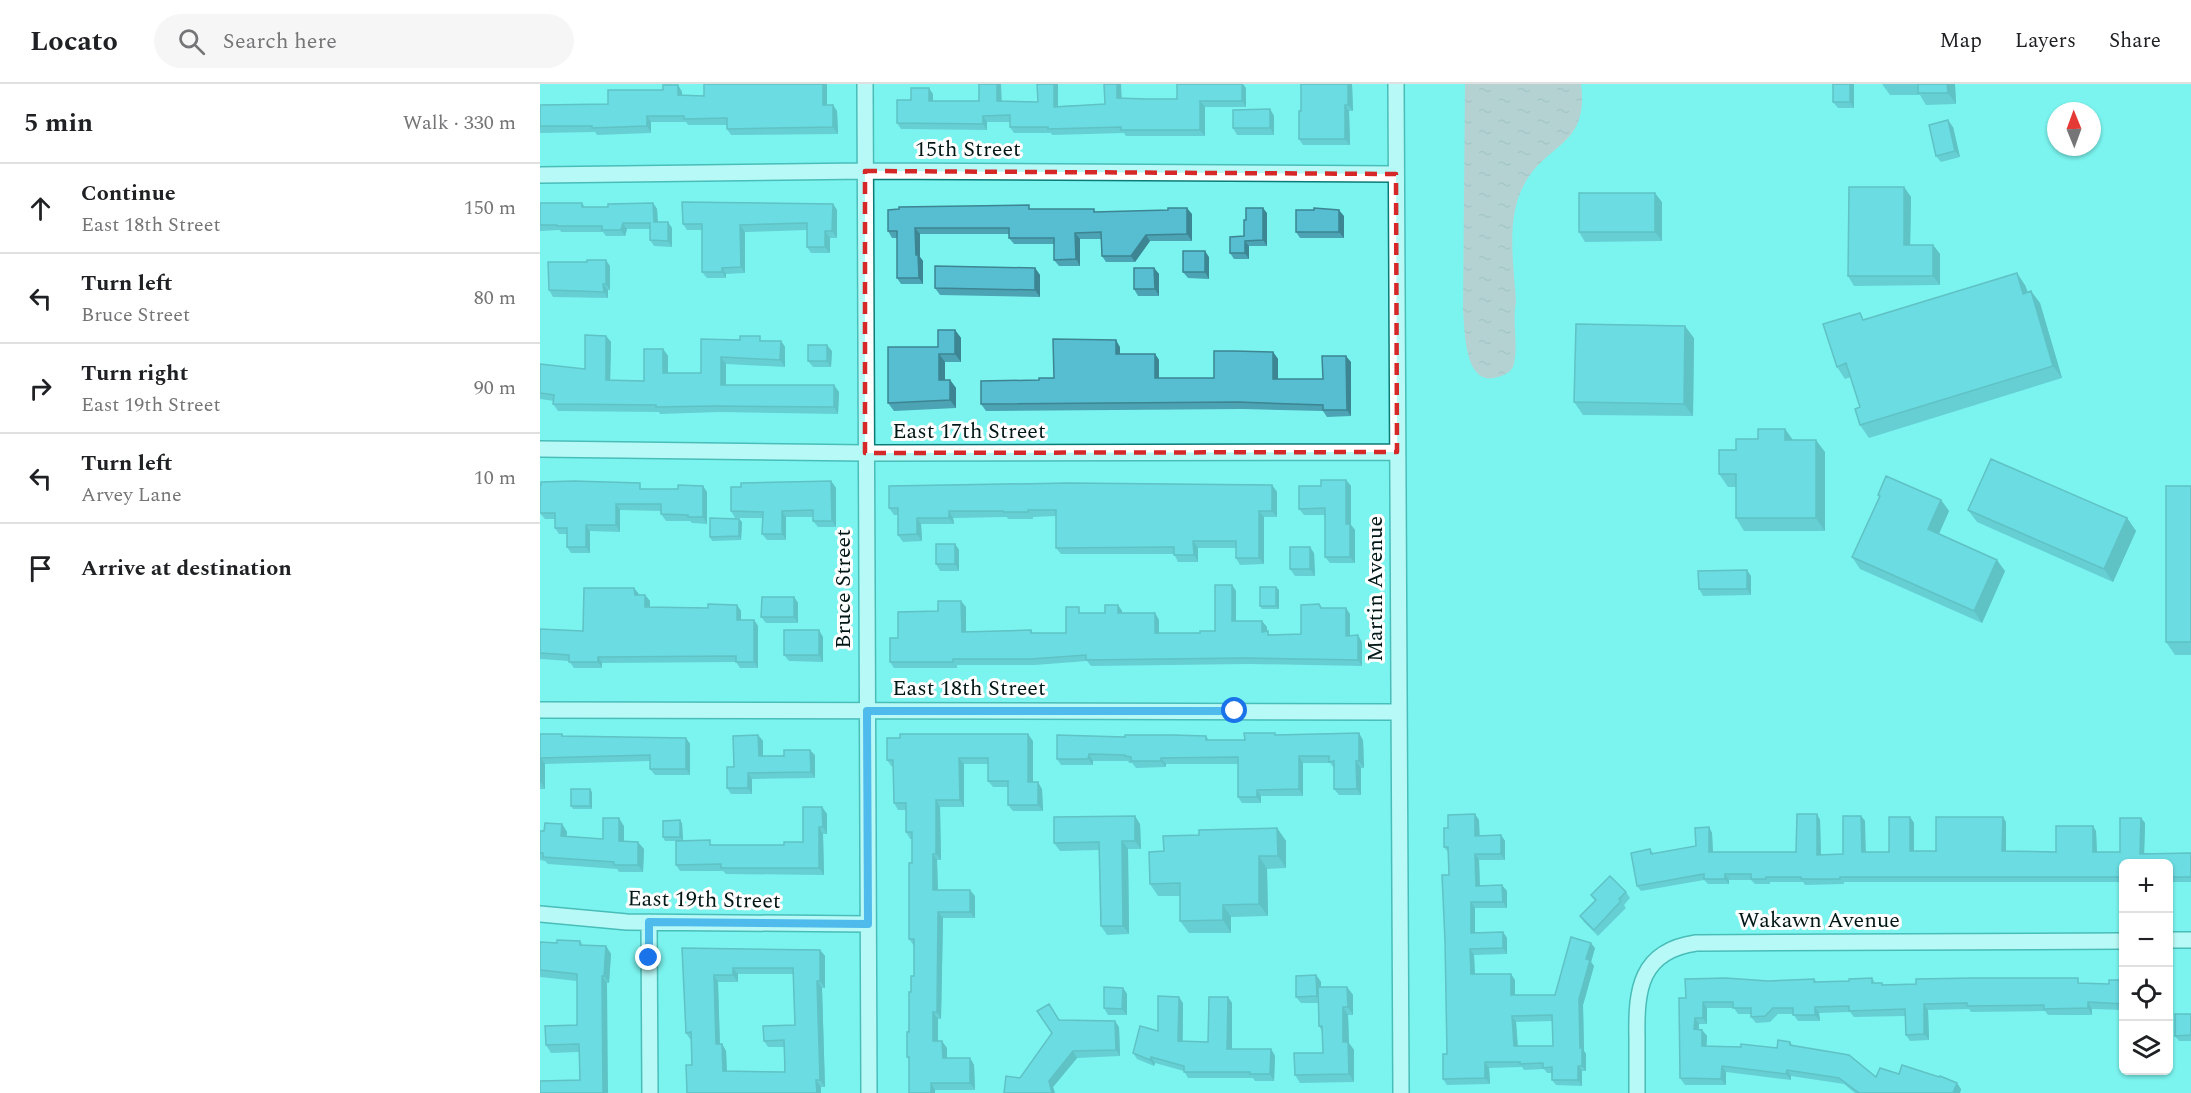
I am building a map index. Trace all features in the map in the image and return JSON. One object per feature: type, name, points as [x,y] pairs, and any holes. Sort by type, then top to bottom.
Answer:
[{"type":"street","name":"Bruce Street","points":[[865,84],[869,1093]]},
{"type":"street","name":"Martin Avenue","points":[[1396,84],[1401,1093]]},
{"type":"street","name":"15th Street","points":[[540,175],[865,171],[1396,174]]},
{"type":"street","name":"East 17th Street","points":[[540,449],[865,453],[1397,452]]},
{"type":"street","name":"East 18th Street","points":[[540,710],[1398,712]]},
{"type":"street","name":"East 19th Street","points":[[540,914],[649,922],[868,924]]},
{"type":"street","points":[[649,922],[650,1093]]},
{"type":"street","points":[[2173,940],[2191,940]]},
{"type":"street","name":"Wakawn Avenue","points":[[1637,1093],[1636,1007],[1638,992],[1653,964],[1670,950],[1683,945],[1696,943],[2119,941]]},
{"type":"highlighted area","points":[[865,171],[1396,174],[1397,452],[865,453]]},
{"type":"water","points":[[1465,84],[1581,84],[1582,104],[1579,120],[1573,132],[1534,170],[1519,196],[1512,241],[1516,302],[1515,360],[1510,371],[1498,377],[1487,378],[1478,374],[1468,355],[1466,343],[1463,310]]},
{"type":"building","points":[[704,84],[823,84],[823,105],[833,105],[833,127],[727,129],[727,118],[684,119],[684,116],[647,116],[647,126],[592,128],[592,126],[540,126],[540,105],[608,104],[608,90],[663,90],[663,85],[678,85],[678,95],[704,96]]},
{"type":"building","points":[[979,84],[997,84],[997,101],[1038,102],[1037,84],[1054,84],[1054,107],[1105,104],[1104,84],[1117,84],[1117,98],[1177,99],[1177,84],[1242,84],[1242,101],[1200,101],[1200,130],[1010,127],[1010,115],[983,116],[983,124],[897,123],[897,100],[911,100],[911,88],[929,88],[929,101],[979,101]]},
{"type":"building","points":[[1301,84],[1348,84],[1348,105],[1345,105],[1345,139],[1299,139]]},
{"type":"building","points":[[1833,84],[1850,84],[1850,102],[1833,102]]},
{"type":"building","points":[[1918,84],[1947,84],[1948,93],[1918,93]]},
{"type":"building","points":[[1270,109],[1270,128],[1233,128],[1233,110]]},
{"type":"building","points":[[1948,120],[1955,151],[1936,156],[1929,125]]},
{"type":"building","points":[[1849,187],[1904,187],[1904,245],[1933,245],[1933,276],[1848,276]]},
{"type":"building","points":[[1579,193],[1655,193],[1655,232],[1579,232]]},
{"type":"building","points":[[682,202],[833,204],[832,231],[825,231],[825,247],[807,247],[807,223],[740,225],[741,267],[722,268],[722,272],[702,272],[702,224],[683,224]]},
{"type":"building","points":[[540,203],[582,203],[582,207],[608,207],[608,204],[653,203],[654,222],[668,222],[668,241],[650,240],[650,223],[623,223],[621,230],[602,230],[602,226],[540,225]]},
{"type":"building","points":[[1029,205],[1029,209],[1094,209],[1094,212],[1187,208],[1187,234],[1146,235],[1131,256],[1102,256],[1101,232],[1075,233],[1076,259],[1054,260],[1054,238],[1009,238],[1009,228],[915,228],[919,278],[897,278],[897,231],[888,231],[888,210],[899,209],[899,207]]},
{"type":"building","points":[[1246,208],[1263,208],[1263,240],[1245,241],[1245,253],[1230,253],[1230,237],[1244,236]]},
{"type":"building","points":[[1314,208],[1339,210],[1339,232],[1296,232],[1296,210],[1314,210]]},
{"type":"building","points":[[1183,251],[1205,251],[1205,272],[1183,272]]},
{"type":"building","points":[[587,260],[606,260],[604,292],[549,290],[548,262],[587,262]]},
{"type":"building","points":[[935,266],[1035,268],[1035,290],[935,288]]},
{"type":"building","points":[[1134,268],[1154,268],[1155,289],[1134,289]]},
{"type":"building","points":[[2017,273],[2023,294],[2031,291],[2053,366],[1860,425],[1855,409],[1860,407],[1846,363],[1837,367],[1823,324],[1860,313],[1863,320]]},
{"type":"building","points":[[1576,324],[1685,326],[1684,404],[1574,402]]},
{"type":"building","points":[[938,330],[955,330],[955,354],[939,354],[939,380],[950,380],[950,400],[888,403],[888,347],[938,347]]},
{"type":"building","points":[[585,335],[606,336],[606,380],[644,381],[644,349],[663,349],[663,373],[701,373],[701,339],[740,340],[740,336],[760,336],[760,341],[781,341],[780,360],[721,357],[721,385],[834,385],[834,407],[656,407],[656,405],[553,404],[554,395],[540,393],[540,364],[585,369]]},
{"type":"building","points":[[1053,339],[1116,340],[1116,354],[1155,354],[1155,378],[1214,378],[1214,351],[1234,351],[1273,352],[1273,379],[1323,379],[1322,356],[1346,356],[1347,410],[1323,410],[1323,405],[1238,402],[981,404],[981,381],[1054,378]]},
{"type":"building","points":[[808,345],[827,345],[827,361],[808,361]]},
{"type":"building","points":[[1758,429],[1785,429],[1785,440],[1816,440],[1816,518],[1736,518],[1736,474],[1719,474],[1719,450],[1736,450],[1736,439],[1758,439]]},
{"type":"building","points":[[1991,459],[2127,518],[2104,569],[1968,510]]},
{"type":"building","points":[[1886,476],[1941,500],[1928,529],[1997,560],[1974,611],[1852,557],[1880,496],[1878,495]]},
{"type":"building","points":[[1321,480],[1346,480],[1346,524],[1350,524],[1350,557],[1325,557],[1325,508],[1299,509],[1299,486],[1321,486]]},
{"type":"building","points":[[831,481],[832,521],[813,521],[813,510],[782,511],[782,534],[762,534],[763,512],[731,511],[731,487],[741,487],[741,483]]},
{"type":"building","points":[[541,482],[640,483],[640,489],[678,489],[678,485],[703,486],[703,517],[661,514],[661,504],[616,504],[616,525],[586,525],[586,547],[567,547],[567,528],[555,528],[555,513],[540,513],[540,485]]},
{"type":"building","points":[[1069,483],[1272,485],[1272,511],[1259,511],[1259,558],[1236,558],[1236,541],[1193,541],[1194,555],[1174,555],[1174,547],[1056,548],[1056,510],[949,511],[949,518],[917,518],[917,534],[898,535],[898,508],[889,508],[889,486]]},
{"type":"building","points":[[2166,486],[2191,486],[2191,642],[2166,642]]},
{"type":"building","points":[[710,518],[739,519],[739,536],[710,537]]},
{"type":"building","points":[[936,544],[955,544],[955,564],[936,564]]},
{"type":"building","points":[[1290,547],[1310,547],[1310,569],[1290,569]]},
{"type":"building","points":[[1747,570],[1747,589],[1699,589],[1698,571]]},
{"type":"building","points":[[1215,585],[1232,585],[1232,621],[1262,621],[1262,632],[1268,631],[1268,635],[1301,634],[1301,605],[1319,604],[1321,608],[1346,608],[1346,636],[1358,635],[1358,660],[1245,658],[1086,660],[1086,655],[1031,659],[953,659],[953,662],[890,662],[890,638],[898,638],[898,612],[938,611],[938,601],[961,601],[962,632],[1031,630],[1031,633],[1066,633],[1066,607],[1079,607],[1079,613],[1105,613],[1105,605],[1118,605],[1118,613],[1155,613],[1155,633],[1200,633],[1200,631],[1215,631]]},
{"type":"building","points":[[1260,587],[1276,587],[1276,606],[1260,606]]},
{"type":"building","points":[[584,588],[634,588],[635,595],[645,595],[645,607],[708,608],[708,604],[737,605],[737,620],[754,620],[754,662],[736,662],[736,656],[598,657],[598,662],[569,662],[569,655],[540,653],[540,629],[583,631]]},
{"type":"building","points":[[762,597],[794,597],[794,617],[761,617]]},
{"type":"building","points":[[784,630],[819,630],[819,655],[784,655]]},
{"type":"building","points":[[1244,733],[1275,733],[1275,735],[1359,733],[1359,761],[1356,761],[1357,789],[1334,789],[1334,761],[1329,762],[1329,756],[1299,756],[1299,789],[1257,790],[1257,797],[1238,797],[1238,757],[1161,758],[1161,761],[1131,761],[1131,757],[1125,755],[1089,754],[1088,759],[1057,759],[1057,735],[1125,737],[1125,735],[1173,735],[1206,736],[1206,740],[1245,740]]},
{"type":"building","points":[[540,734],[686,738],[686,769],[650,769],[650,755],[541,758],[540,782]]},
{"type":"building","points":[[900,734],[1028,734],[1028,782],[1038,782],[1038,805],[1008,805],[1008,781],[988,781],[988,758],[959,758],[960,800],[936,800],[933,890],[970,890],[970,912],[938,912],[937,1012],[933,1012],[933,1041],[942,1041],[943,1058],[970,1058],[970,1083],[931,1083],[931,1093],[909,1093],[907,1032],[909,1032],[911,976],[914,976],[914,939],[909,939],[909,863],[912,863],[912,832],[906,832],[906,803],[894,803],[893,760],[887,760],[887,738],[900,738]]},
{"type":"building","points":[[758,735],[759,756],[784,756],[784,750],[810,750],[811,772],[748,773],[748,788],[727,788],[727,767],[734,767],[733,736]]},
{"type":"building","points":[[571,789],[590,789],[590,806],[571,806]]},
{"type":"building","points":[[803,807],[822,807],[823,827],[819,827],[819,868],[721,868],[721,864],[676,865],[676,841],[710,840],[710,845],[784,845],[784,842],[803,842]]},
{"type":"building","points":[[1475,814],[1475,836],[1501,835],[1501,854],[1475,854],[1476,886],[1502,885],[1503,902],[1471,902],[1471,933],[1503,932],[1503,948],[1470,949],[1471,974],[1511,974],[1511,995],[1555,995],[1571,937],[1591,943],[1586,959],[1590,960],[1579,999],[1582,1066],[1578,1066],[1578,1080],[1552,1080],[1552,1067],[1543,1068],[1543,1063],[1520,1064],[1520,1062],[1485,1062],[1485,1078],[1443,1079],[1443,1054],[1447,1054],[1442,875],[1449,875],[1448,847],[1444,847],[1444,828],[1448,828],[1448,815]],"holes":[[[1552,1015],[1553,1046],[1514,1046],[1512,1016]]]},
{"type":"building","points":[[1797,814],[1817,814],[1817,855],[1843,854],[1843,816],[1861,816],[1862,852],[1889,852],[1889,817],[1910,817],[1910,851],[1936,851],[1936,817],[2003,817],[2002,851],[2056,852],[2056,826],[2093,826],[2093,852],[2120,852],[2120,818],[2141,818],[2140,854],[2191,853],[2191,877],[2173,877],[2173,859],[2119,859],[2119,877],[1801,879],[1801,877],[1766,877],[1766,879],[1751,879],[1751,874],[1725,874],[1725,879],[1704,879],[1704,874],[1637,886],[1631,853],[1650,849],[1651,854],[1696,846],[1695,828],[1709,827],[1709,852],[1796,852]]},
{"type":"building","points":[[1135,816],[1135,841],[1122,841],[1123,926],[1101,926],[1099,842],[1054,843],[1054,817]]},
{"type":"building","points":[[603,818],[619,818],[619,841],[638,842],[638,865],[614,865],[614,862],[543,857],[543,853],[540,853],[540,831],[544,831],[545,823],[562,824],[561,836],[603,839]]},
{"type":"building","points":[[680,820],[680,837],[663,837],[663,821]]},
{"type":"building","points":[[1277,828],[1278,856],[1259,856],[1259,904],[1223,905],[1223,920],[1180,921],[1180,883],[1150,884],[1149,852],[1164,851],[1163,836],[1199,835],[1199,830]]},
{"type":"building","points":[[1610,876],[1626,892],[1619,899],[1621,901],[1594,930],[1580,916],[1596,900],[1591,895]]},
{"type":"building","points":[[557,940],[580,941],[580,945],[606,946],[604,976],[602,976],[603,1093],[540,1093],[540,1081],[580,1080],[579,1044],[546,1045],[545,1026],[577,1025],[577,974],[540,970],[540,942],[557,943]]},
{"type":"building","points":[[682,948],[820,950],[820,981],[817,981],[820,1080],[816,1080],[817,1093],[687,1093],[686,1065],[692,1065],[691,1032],[686,1033]],"holes":[[[733,968],[793,968],[795,1025],[763,1026],[764,1041],[784,1040],[785,1072],[723,1071],[722,1044],[716,1044],[714,975],[733,975]]]},
{"type":"building","points":[[1316,975],[1317,996],[1296,997],[1296,976]]},
{"type":"building","points":[[1726,978],[1768,981],[1814,979],[1814,982],[1872,978],[1872,983],[1882,983],[1882,985],[1916,984],[1916,979],[2078,978],[2078,983],[2109,984],[2109,980],[2119,980],[2119,1004],[2088,1002],[2088,1008],[2044,1009],[2044,1005],[1924,1004],[1924,1034],[1906,1035],[1905,1009],[1849,1011],[1849,1006],[1815,1007],[1815,1015],[1793,1015],[1793,1008],[1773,1008],[1765,1016],[1751,1017],[1751,1008],[1733,1008],[1733,1002],[1703,1002],[1703,1018],[1695,1018],[1694,1029],[1702,1030],[1702,1046],[1741,1047],[1741,1044],[1777,1048],[1778,1040],[1790,1042],[1790,1045],[1849,1055],[1876,1077],[1880,1068],[1899,1074],[1902,1065],[1957,1083],[1953,1093],[1859,1093],[1839,1078],[1787,1070],[1786,1074],[1722,1066],[1721,1079],[1680,1078],[1679,998],[1686,998],[1685,979]]},
{"type":"building","points":[[1104,987],[1123,988],[1122,1009],[1104,1008]]},
{"type":"building","points":[[1318,987],[1347,987],[1348,1007],[1343,1007],[1343,1042],[1348,1042],[1349,1074],[1295,1075],[1294,1053],[1323,1053],[1322,1026],[1319,1026]]},
{"type":"building","points":[[1158,996],[1179,997],[1178,1041],[1208,1042],[1209,997],[1228,997],[1227,1049],[1271,1049],[1270,1074],[1184,1072],[1184,1066],[1151,1057],[1150,1060],[1133,1053],[1140,1026],[1158,1031]]},
{"type":"building","points":[[1049,1004],[1059,1020],[1115,1021],[1116,1050],[1073,1051],[1049,1081],[1052,1093],[1004,1093],[1006,1076],[1020,1078],[1052,1033],[1037,1011]]},
{"type":"building","points":[[2175,1014],[2191,1014],[2191,1035],[2175,1036]]},
{"type":"route","points":[[649,958],[649,922],[868,924],[867,711],[1235,711]]}]
